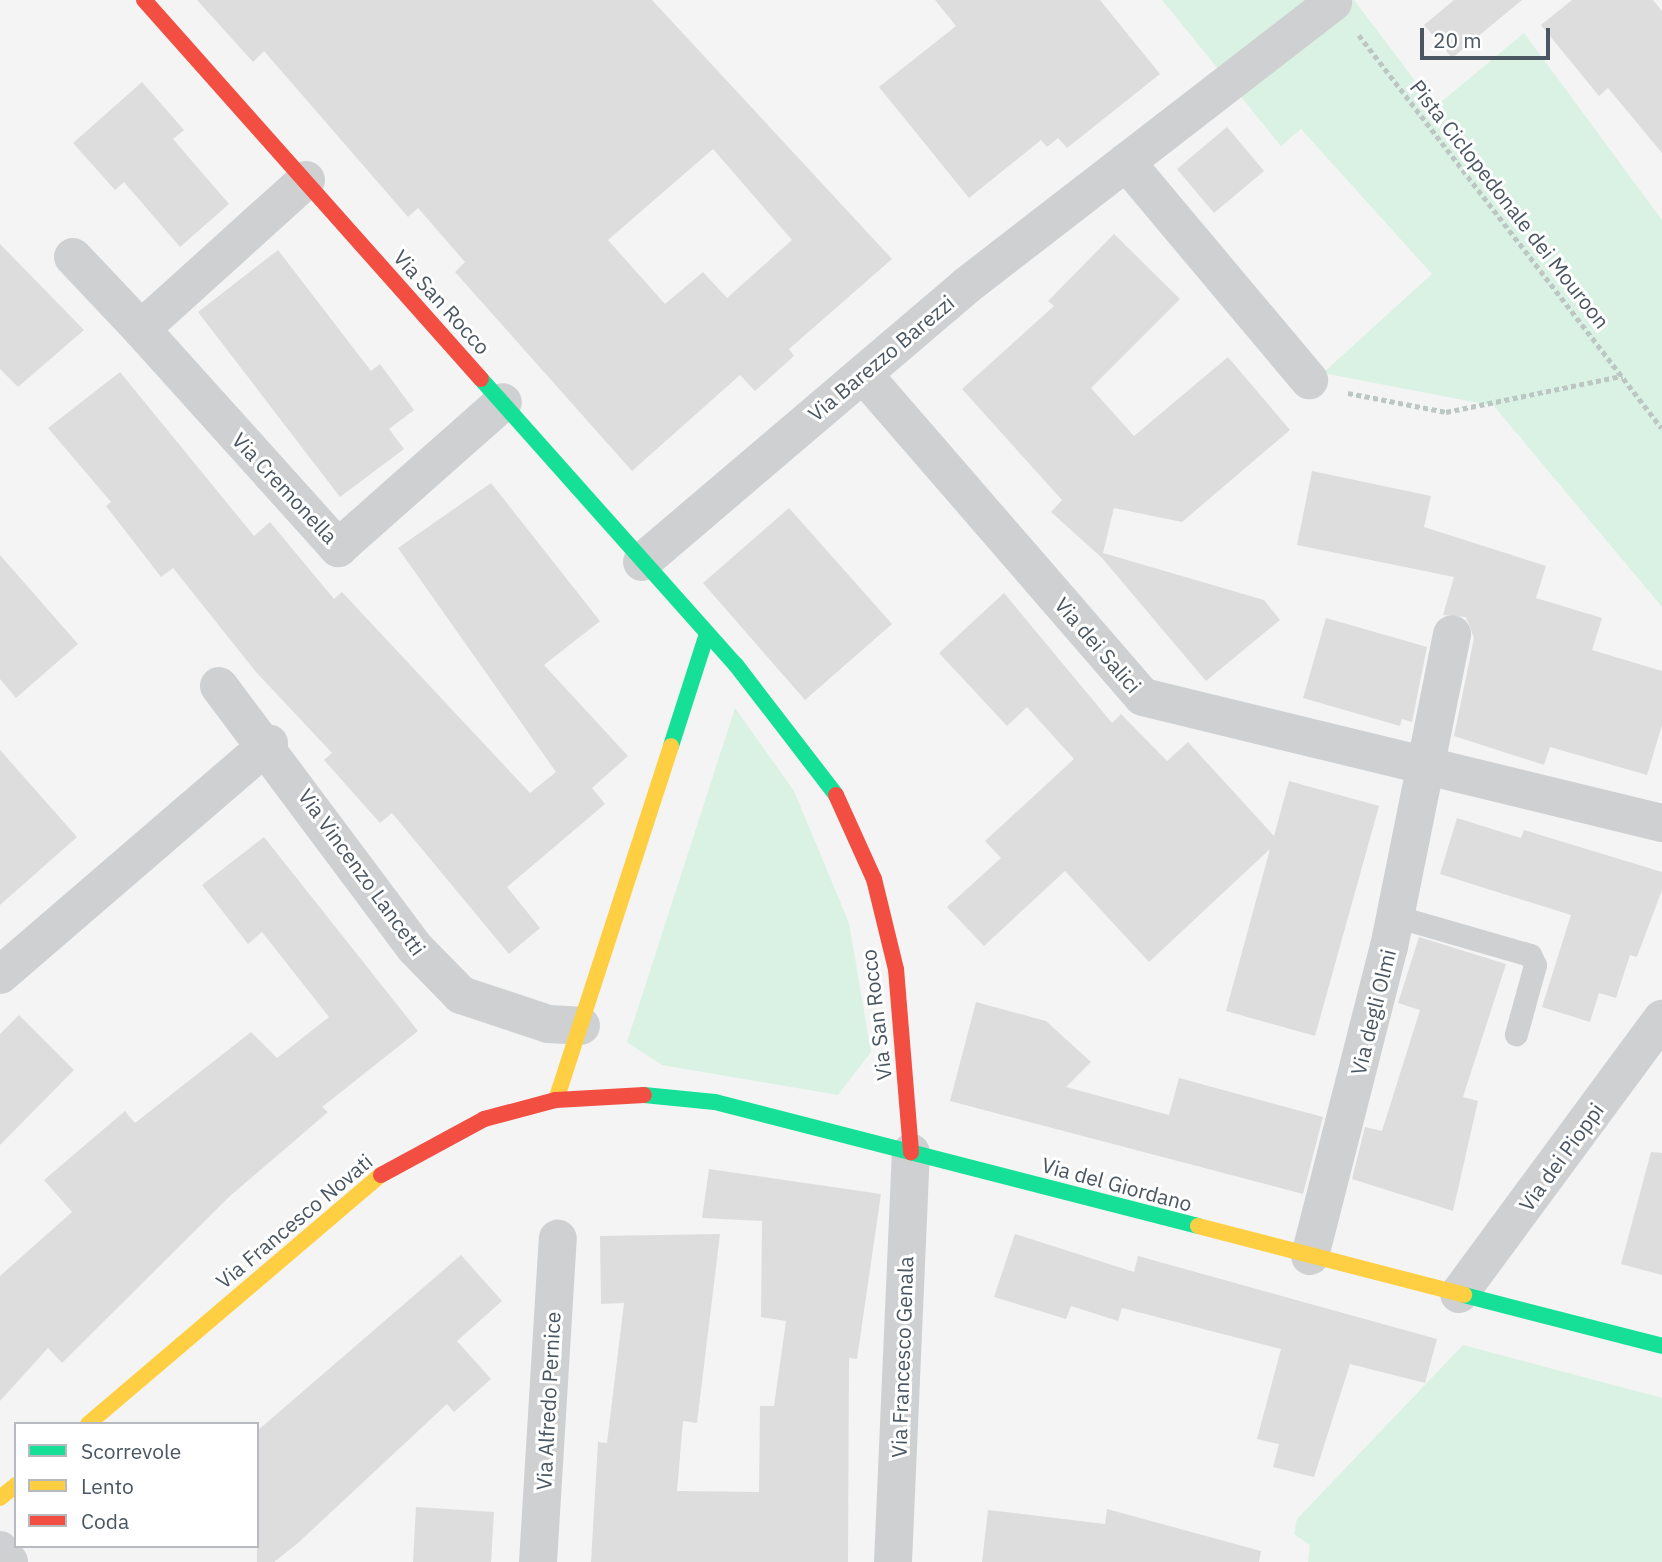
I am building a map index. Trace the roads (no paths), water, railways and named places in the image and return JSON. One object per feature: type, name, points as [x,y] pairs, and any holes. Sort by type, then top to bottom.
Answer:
[{"type":"main road","name":"Via San Rocco","points":[[144,0],[707,634],[831,783],[874,879],[895,969],[911,1152]]},
{"type":"main road","points":[[556,1100],[707,634]]},
{"type":"main road","name":"Via del Giordano","points":[[556,1100],[641,1095],[716,1102],[1662,1346]]},
{"type":"main road","name":"Via Francesco Novati","points":[[90,1422],[399,1160],[484,1119],[556,1100]]},
{"type":"main road","points":[[0,1498],[14,1487]]},
{"type":"street","name":"Via Barezzo Barezzi","points":[[642,562],[863,374],[1126,162],[1333,2]]},
{"type":"street","points":[[1126,162],[1309,380]]},
{"type":"street","points":[[141,329],[306,180]]},
{"type":"street","name":"Via Cremonella","points":[[73,257],[338,548],[503,402]]},
{"type":"street","name":"Via dei Salici","points":[[863,374],[1143,697],[1662,823]]},
{"type":"street","points":[[1424,766],[1452,634]]},
{"type":"street","name":"Via Vincenzo Lancetti","points":[[219,686],[269,744],[415,948],[461,995],[548,1024],[581,1026]]},
{"type":"street","points":[[0,975],[269,744]]},
{"type":"street","name":"Via degli Olmi","points":[[1310,1256],[1395,916],[1424,766]]},
{"type":"street","name":"Via dei Pioppi","points":[[1460,1294],[1662,1019]]},
{"type":"street","name":"Via Francesco Genala","points":[[893,1562],[911,1152]]},
{"type":"street","name":"Via Alfredo Pernice","points":[[538,1562],[558,1239]]},
{"type":"street","points":[[0,1550],[9,1562]]},
{"type":"lane","points":[[1395,916],[1530,955],[1535,965],[1516,1034]]}]
